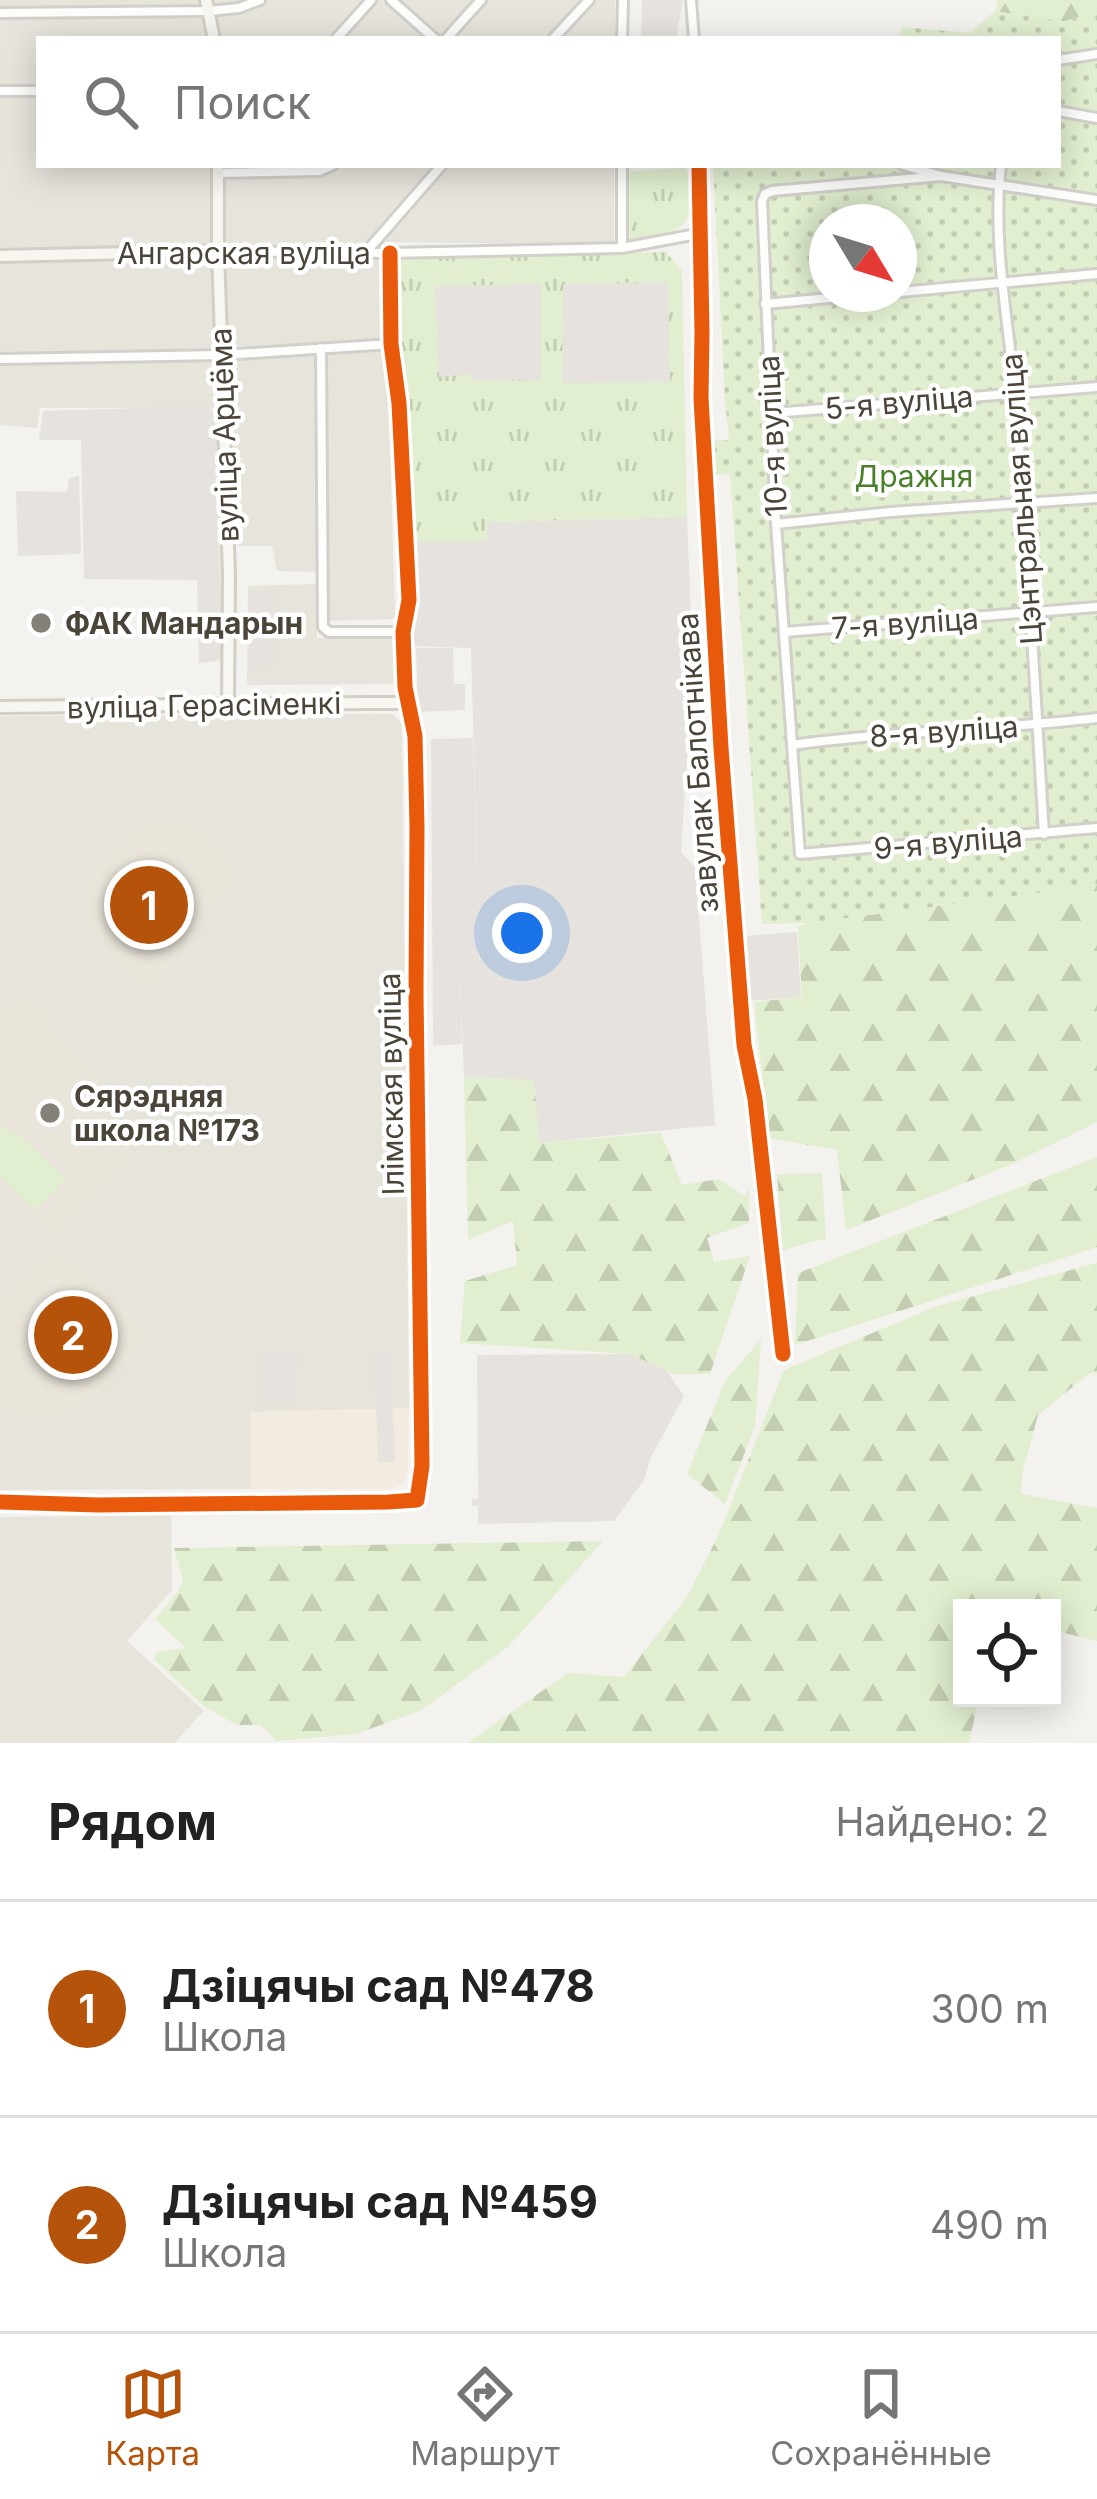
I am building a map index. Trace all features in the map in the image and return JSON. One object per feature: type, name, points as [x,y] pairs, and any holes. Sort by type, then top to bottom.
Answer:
[{"type":"street","points":[[0,13],[208,5],[238,8],[260,0]]},
{"type":"street","points":[[338,36],[371,0]]},
{"type":"street","points":[[391,0],[432,36]]},
{"type":"street","points":[[449,36],[481,0]]},
{"type":"street","points":[[556,36],[589,0]]},
{"type":"street","points":[[622,36],[623,0]]},
{"type":"street","points":[[691,0],[694,36]]},
{"type":"street","points":[[208,5],[213,36]]},
{"type":"street","points":[[1061,60],[1097,55]]},
{"type":"street","points":[[0,91],[36,91]]},
{"type":"street","points":[[1061,112],[1097,118]]},
{"type":"street","points":[[218,169],[326,168]]},
{"type":"street","points":[[366,252],[439,168]]},
{"type":"street","points":[[622,168],[622,248]]},
{"type":"street","name":"завулак Балотнікава","points":[[699,168],[700,398],[721,748],[744,1045],[758,1121],[783,1354]]},
{"type":"street","points":[[913,168],[1097,200]]},
{"type":"street","name":"Цэнтральная вуліца","points":[[1001,168],[1002,282],[1015,393],[1044,834]]},
{"type":"street","name":"вуліца Арцёма","points":[[218,169],[228,705]]},
{"type":"street","name":"10-я вуліца","points":[[800,854],[776,524],[765,304],[765,194],[941,176]]},
{"type":"street","name":"Ангарская вуліца","points":[[0,256],[622,248],[702,233]]},
{"type":"street","name":"Ілімская вуліца","points":[[0,1502],[417,1499],[422,1466],[417,826],[415,736],[405,687],[408,578],[399,403],[391,344],[390,253]]},
{"type":"street","points":[[917,290],[1097,274]]},
{"type":"street","points":[[765,304],[809,300]]},
{"type":"street","points":[[0,359],[222,355],[391,344]]},
{"type":"street","points":[[321,348],[322,627],[329,632],[404,632]]},
{"type":"street","name":"5-я вуліца","points":[[772,413],[1097,387]]},
{"type":"street","points":[[776,524],[1097,498]]},
{"type":"street","name":"7-я вуліца","points":[[784,632],[1097,607]]},
{"type":"street","name":"вуліца Герасіменкі","points":[[0,707],[408,706]]},
{"type":"street","name":"8-я вуліца","points":[[791,745],[1097,718]]},
{"type":"street","name":"9-я вуліца","points":[[800,854],[1097,828]]},
{"type":"shaded area","points":[[0,0],[615,0],[615,36],[36,36],[36,168],[614,168],[614,245],[384,242],[395,619],[326,621],[325,572],[277,571],[272,546],[237,546],[232,408],[40,408],[37,428],[0,425]]},
{"type":"shaded area","points":[[642,0],[683,0],[677,36],[641,36]]},
{"type":"shaded area","points":[[668,282],[670,382],[562,383],[563,284]]},
{"type":"shaded area","points":[[541,284],[541,380],[472,381],[471,374],[439,377],[435,286]]},
{"type":"shaded area","points":[[204,406],[214,410],[223,660],[199,663],[197,580],[84,579],[81,440],[39,440],[43,411]]},
{"type":"shaded area","points":[[79,476],[81,554],[18,556],[16,491],[67,492],[69,478]]},
{"type":"shaded area","points":[[687,517],[693,667],[681,852],[695,867],[715,1125],[539,1143],[533,1080],[464,1077],[460,976],[480,973],[471,648],[411,646],[412,541],[487,541],[487,522]]},
{"type":"shaded area","points":[[316,584],[317,638],[395,636],[396,684],[247,685],[248,586]]},
{"type":"shaded area","points":[[273,590],[273,664],[249,672],[249,591]]},
{"type":"shaded area","points":[[416,648],[453,648],[454,684],[465,684],[465,710],[418,712]]},
{"type":"shaded area","points":[[393,714],[402,724],[409,1408],[251,1412],[251,1489],[0,1490],[0,716]]},
{"type":"shaded area","points":[[473,738],[480,974],[460,976],[462,1044],[433,1046],[431,739]]},
{"type":"shaded area","points":[[182,819],[236,868],[236,884],[200,918],[199,941],[145,989],[84,926],[83,891],[95,867],[148,821]]},
{"type":"shaded area","points":[[797,932],[801,997],[747,1001],[742,936]]},
{"type":"shaded area","name":"Сярэдняя школа №173","points":[[23,992],[104,1076],[96,1092],[97,1110],[136,1148],[52,1237],[0,1187],[0,1016]]},
{"type":"shaded area","points":[[54,1253],[78,1260],[147,1327],[146,1343],[77,1413],[24,1419],[0,1399],[0,1301]]},
{"type":"shaded area","points":[[259,1352],[297,1353],[296,1405],[259,1404]]},
{"type":"shaded area","points":[[374,1353],[390,1353],[395,1462],[378,1462]]},
{"type":"shaded area","points":[[630,1354],[664,1367],[684,1396],[644,1480],[614,1521],[478,1524],[478,1506],[472,1506],[472,1499],[478,1498],[477,1355]]},
{"type":"shaded area","points":[[409,1408],[407,1475],[402,1484],[391,1489],[251,1489],[250,1412]]},
{"type":"shaded area","points":[[171,1515],[172,1590],[127,1641],[204,1711],[174,1743],[0,1743],[0,1517]]},
{"type":"green space","points":[[998,0],[1097,0],[1097,11],[1063,22],[995,11]]},
{"type":"green space","name":"Дражня","points":[[995,11],[1064,22],[1097,11],[1097,885],[808,923],[762,924],[730,474],[715,475],[713,440],[729,440],[713,168],[1061,168],[1061,36],[900,36],[902,27],[970,33]]},
{"type":"green space","points":[[685,168],[692,188],[686,220],[671,232],[626,242],[625,172]]},
{"type":"green space","points":[[666,252],[682,271],[687,517],[488,522],[487,541],[412,541],[396,259]]},
{"type":"green space","points":[[1097,885],[1097,1122],[1010,1165],[846,1230],[837,1150],[769,1138],[754,1002],[802,997],[798,927]]},
{"type":"green space","points":[[464,1077],[534,1080],[539,1143],[661,1133],[682,1185],[719,1179],[745,1196],[749,1188],[749,1223],[707,1238],[714,1262],[750,1256],[710,1374],[674,1374],[630,1354],[460,1343],[465,1281],[517,1265],[513,1221],[468,1240]]},
{"type":"green space","points":[[0,1124],[10,1133],[14,1130],[66,1179],[36,1210],[0,1176]]},
{"type":"green space","points":[[1097,1157],[1097,1247],[795,1345],[798,1273]]},
{"type":"green space","points":[[822,1173],[826,1238],[783,1250],[777,1174]]},
{"type":"green space","points":[[1097,1263],[1097,1373],[1090,1373],[1038,1415],[1021,1494],[1097,1508],[1097,1641],[1061,1632],[1061,1599],[953,1599],[953,1707],[977,1707],[969,1743],[467,1743],[568,1673],[624,1677],[687,1597],[719,1534],[784,1370],[937,1306]]},
{"type":"green space","points":[[761,1339],[755,1426],[725,1504],[687,1474],[725,1381]]},
{"type":"green space","points":[[603,1541],[508,1647],[420,1711],[356,1734],[277,1741],[261,1725],[237,1725],[205,1707],[154,1659],[157,1652],[186,1648],[155,1619],[183,1581],[174,1548]]},
{"type":"cycle path","points":[[699,168],[701,398],[721,748],[744,1045],[755,1099],[783,1354]]},
{"type":"cycle path","points":[[0,1502],[417,1500],[422,1466],[417,827],[415,736],[405,687],[403,632],[409,600],[399,403],[391,344],[390,253]]},
{"type":"place","name":"ФАК Мандарын","points":[[41,623]]},
{"type":"place","name":"Дзіцячы сад №478","points":[[149,905]]},
{"type":"place","name":"Сярэдняя школа №173","points":[[50,1113]]},
{"type":"place","name":"Дзіцячы сад №459","points":[[73,1335]]}]
